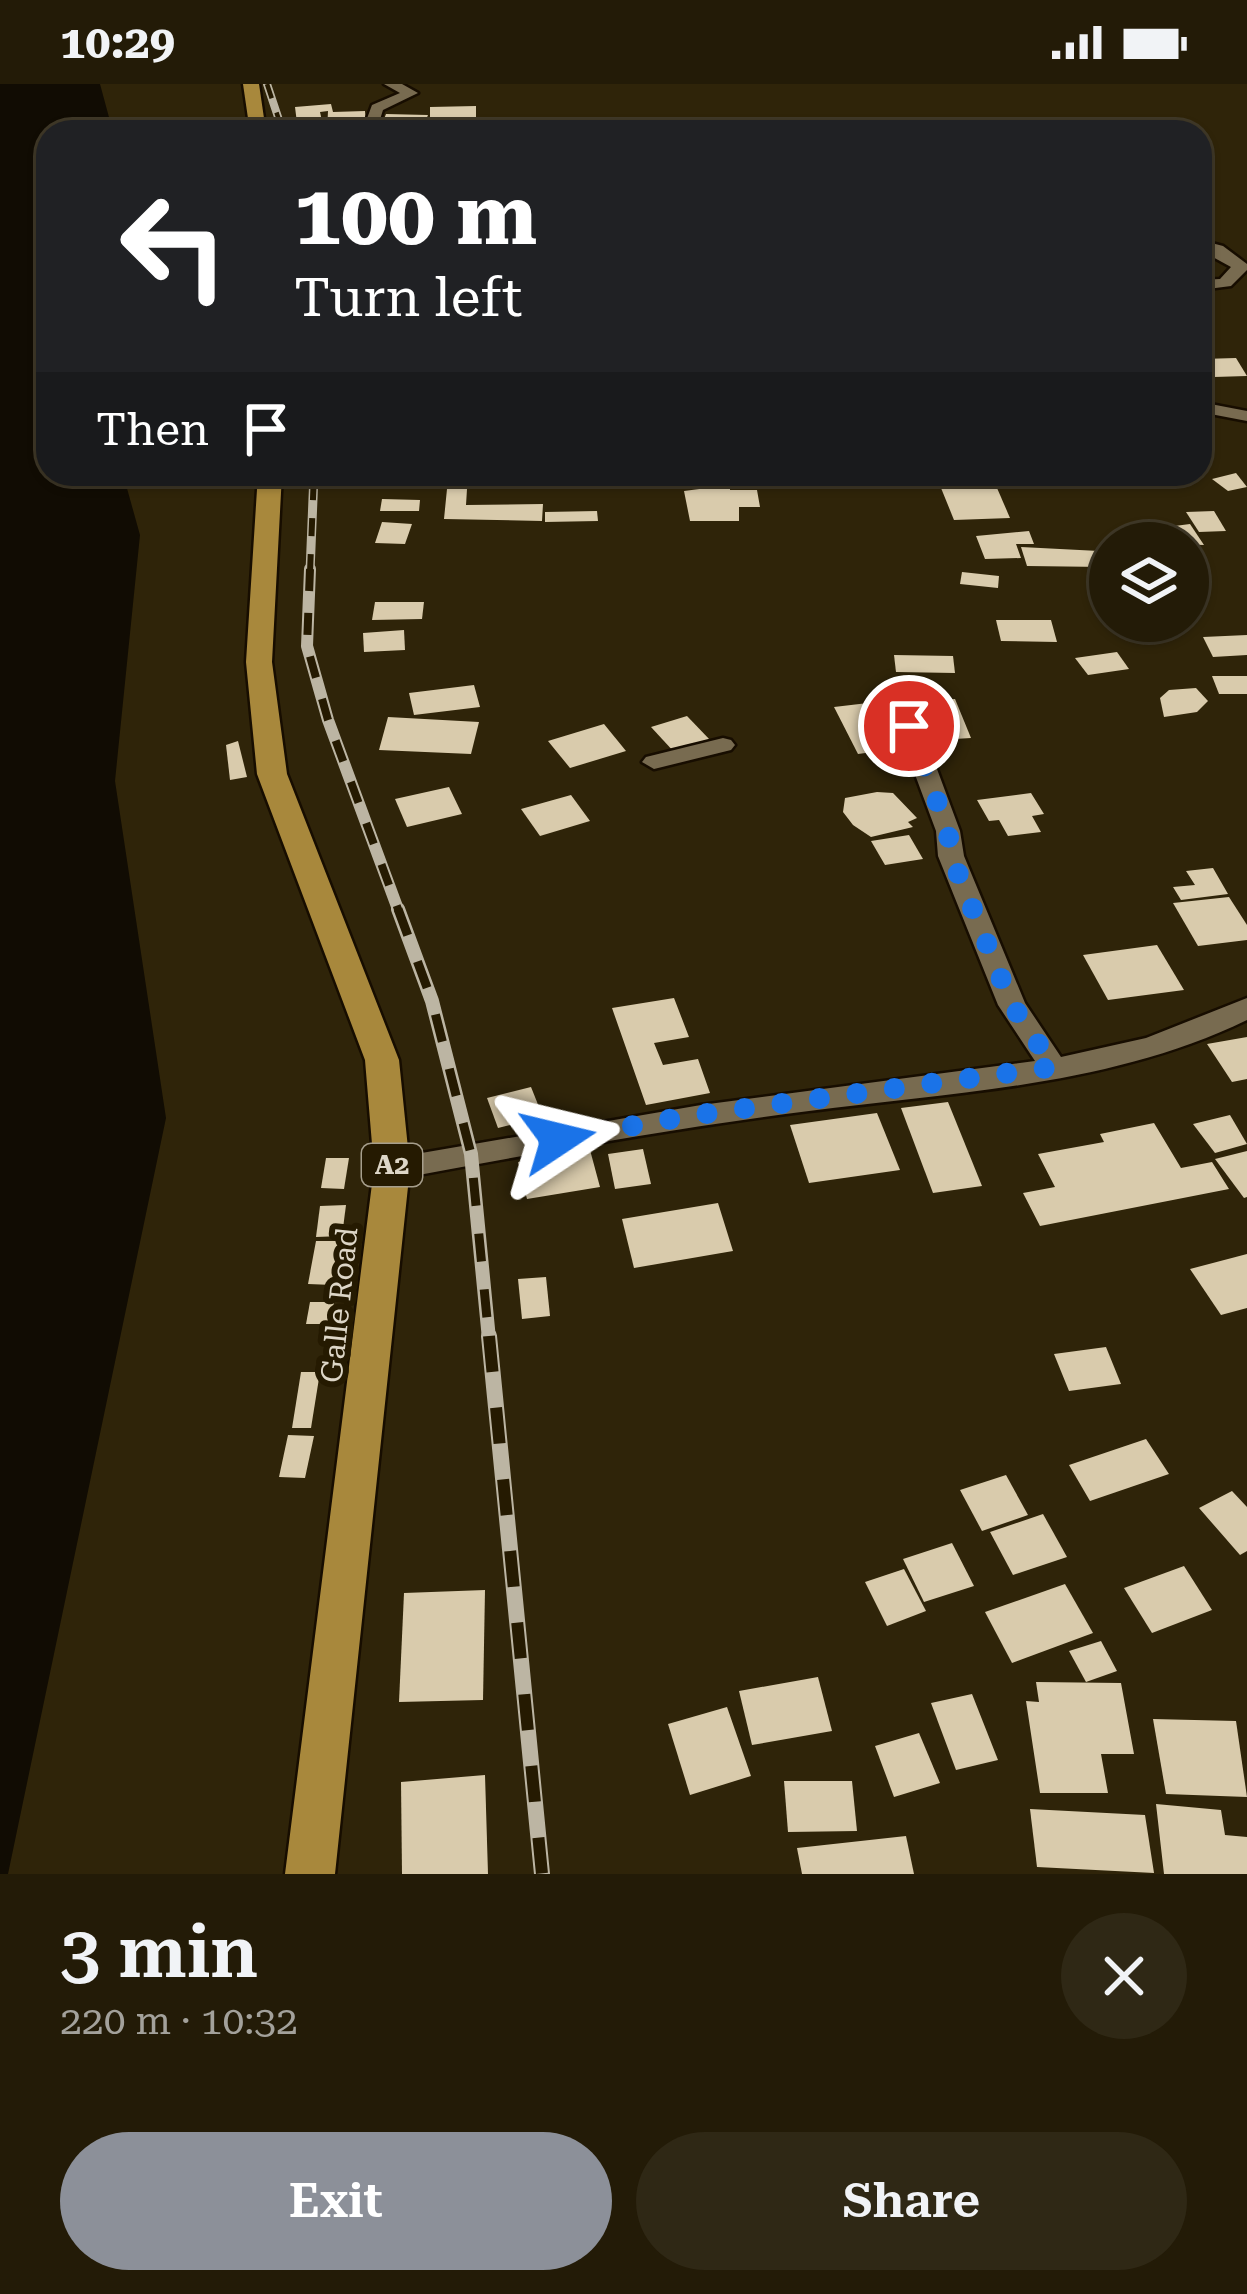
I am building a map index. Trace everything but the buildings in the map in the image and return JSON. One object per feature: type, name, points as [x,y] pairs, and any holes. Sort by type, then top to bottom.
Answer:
[{"type":"highway","points":[[251,84],[256,120]]},
{"type":"highway","name":"Galle Road","points":[[269,486],[260,662],[272,774],[382,1060],[392,1168],[310,1874]]},
{"type":"street","points":[[373,120],[377,108],[410,93],[391,84]]},
{"type":"street","points":[[1212,248],[1240,267],[1225,283],[1212,284]]},
{"type":"street","points":[[1212,409],[1247,416]]},
{"type":"street","points":[[909,726],[948,831],[951,856],[1012,1005],[1054,1067]]},
{"type":"street","points":[[654,763],[723,745]]},
{"type":"street","points":[[392,1168],[688,1116],[1054,1067],[1205,1033],[1247,1008]]},
{"type":"shaded area","points":[[0,84],[100,84],[110,120],[36,120],[36,486],[126,486],[140,535],[115,781],[166,1118],[8,1874],[0,1874]]},
{"type":"railway","points":[[267,84],[279,120]]},
{"type":"railway","points":[[310,572],[314,486]]},
{"type":"railway","points":[[310,569],[307,646],[328,720],[399,912]]},
{"type":"railway","points":[[398,909],[432,1001],[471,1154],[489,1339]]},
{"type":"railway","points":[[489,1336],[542,1874]]},
{"type":"route","points":[[558,1139],[688,1116],[1054,1067],[1012,1005],[951,856],[948,831],[909,726]]}]
